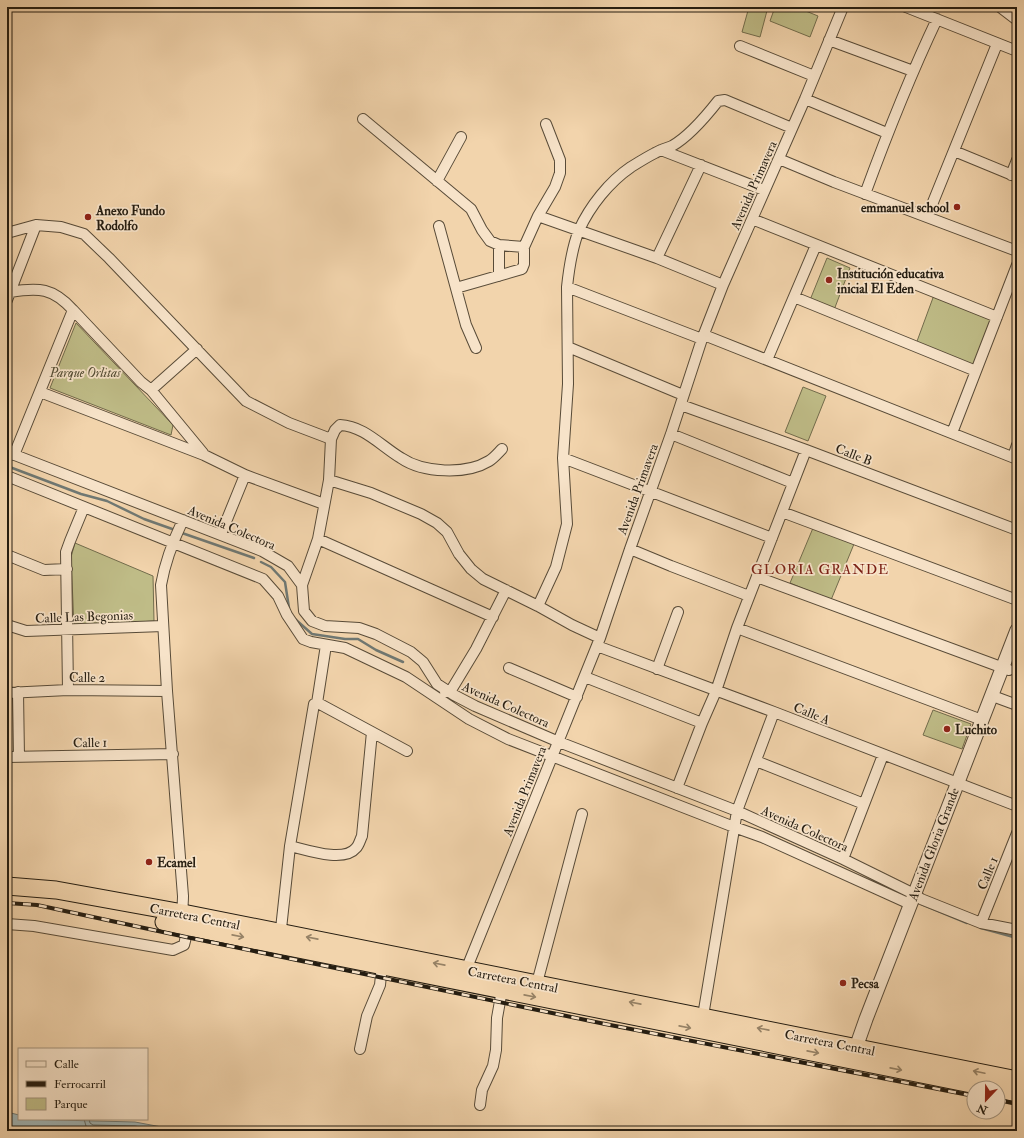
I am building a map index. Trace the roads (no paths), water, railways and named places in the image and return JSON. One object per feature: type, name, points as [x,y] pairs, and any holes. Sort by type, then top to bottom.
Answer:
[{"type":"highway","name":"Carretera Central","points":[[7,886],[56,890],[184,920]]},
{"type":"highway","name":"Carretera Central","points":[[7,896],[51,899],[184,920],[464,976],[502,990],[857,1054],[1017,1080]]},
{"type":"highway","name":"Carretera Central","points":[[280,938],[382,965],[464,976],[537,983],[702,1016],[966,1082]]},
{"type":"highway","points":[[1006,1091],[1017,1093]]},
{"type":"street","name":"Avenida Primavera","points":[[464,976],[599,642],[703,337],[723,285],[805,99],[843,7]]},
{"type":"street","points":[[906,7],[1017,51]]},
{"type":"street","points":[[1000,7],[1017,20]]},
{"type":"street","points":[[865,194],[887,133],[937,19]]},
{"type":"street","points":[[829,40],[913,71]]},
{"type":"street","points":[[927,217],[997,44]]},
{"type":"street","points":[[740,46],[814,76]]},
{"type":"street","points":[[805,99],[887,133]]},
{"type":"street","points":[[538,606],[556,567],[567,524],[563,458],[567,408],[567,287],[568,271],[579,231],[596,202],[618,178],[636,164],[672,146],[712,109],[718,101],[725,100],[792,128]]},
{"type":"street","points":[[363,118],[471,209],[482,230],[490,241],[499,245],[524,247]]},
{"type":"street","points":[[456,288],[522,269],[524,264],[524,247],[538,216],[555,187],[560,173],[560,160],[546,124]]},
{"type":"street","points":[[437,181],[461,137]]},
{"type":"street","points":[[662,150],[764,190]]},
{"type":"street","points":[[954,151],[1014,176],[1017,160]]},
{"type":"street","points":[[779,159],[865,194],[1017,251]]},
{"type":"street","points":[[657,258],[701,165]]},
{"type":"street","points":[[538,216],[657,258],[723,285]]},
{"type":"street","points":[[752,219],[997,317]]},
{"type":"street","points":[[7,233],[36,225],[61,226],[84,234],[109,258],[246,401],[289,422],[331,439]]},
{"type":"street","points":[[9,296],[36,225]]},
{"type":"street","points":[[439,226],[466,325],[476,348]]},
{"type":"street","points":[[499,245],[499,276]]},
{"type":"street","points":[[767,360],[816,245]]},
{"type":"street","points":[[952,433],[1017,265]]},
{"type":"street","points":[[567,287],[767,360],[1015,458],[1017,445]]},
{"type":"street","points":[[9,296],[26,289],[45,290],[56,294],[141,382],[151,390],[204,455]]},
{"type":"street","points":[[794,297],[976,372]]},
{"type":"street","points":[[11,454],[40,392],[73,310]]},
{"type":"street","points":[[568,347],[683,395]]},
{"type":"street","points":[[151,390],[197,350]]},
{"type":"street","points":[[40,392],[204,455],[245,474],[324,504]]},
{"type":"street","name":"Calle B","points":[[681,405],[806,450],[1017,530]]},
{"type":"street","points":[[302,585],[318,539],[329,480],[331,439],[335,430],[340,425],[347,426],[372,436],[402,459],[418,466],[432,469],[453,471],[476,467],[490,461],[502,448]]},
{"type":"street","points":[[671,434],[793,484]]},
{"type":"street","points":[[677,788],[716,691],[737,628],[806,450]]},
{"type":"street","name":"Avenida Colectora","points":[[11,454],[262,551],[288,566],[302,585],[304,611],[312,621],[325,626],[360,628],[376,634],[411,652],[423,662],[437,684],[475,706],[559,742],[737,811],[843,859],[915,899]]},
{"type":"street","points":[[563,458],[772,538]]},
{"type":"street","points":[[221,534],[245,474]]},
{"type":"street","name":"Avenida Colectora","points":[[7,476],[263,579],[278,596],[286,615],[303,639],[311,642],[346,648],[406,677],[469,719],[508,739],[762,837],[915,899],[981,923],[1017,930]]},
{"type":"street","name":"Calle A","points":[[329,480],[371,493],[421,514],[437,523],[447,532],[459,554],[471,569],[483,578],[538,606],[599,642],[657,669],[774,712],[1017,806]]},
{"type":"street","points":[[68,690],[66,552],[84,508]]},
{"type":"street","points":[[782,512],[1017,600]]},
{"type":"street","points":[[7,924],[34,926],[173,950],[184,945],[186,937],[167,691],[161,585],[163,571],[172,543],[183,520]]},
{"type":"street","points":[[318,539],[493,617]]},
{"type":"street","points":[[630,549],[749,596]]},
{"type":"street","points":[[7,555],[44,570],[67,569]]},
{"type":"street","points":[[757,576],[1006,669]]},
{"type":"street","points":[[426,691],[450,692],[476,649],[506,590]]},
{"type":"street","points":[[657,669],[678,612]]},
{"type":"street","name":"Calle Las Begonias","points":[[7,625],[26,631],[163,626]]},
{"type":"street","points":[[737,628],[982,720]]},
{"type":"street","name":"Avenida Gloria Grande","points":[[857,1054],[915,899],[960,785],[998,698],[1017,630]]},
{"type":"street","points":[[280,938],[290,846],[313,706],[317,703],[326,645]]},
{"type":"street","name":"Avenida Gloria Grande","points":[[960,785],[982,720],[1017,648]]},
{"type":"street","points":[[509,668],[577,697]]},
{"type":"street","points":[[585,677],[702,723]]},
{"type":"street","name":"Calle 2","points":[[7,693],[68,690],[167,691]]},
{"type":"street","points":[[18,692],[19,757]]},
{"type":"street","points":[[998,698],[1017,705]]},
{"type":"street","points":[[317,703],[407,751]]},
{"type":"street","points":[[702,1016],[737,811],[774,712]]},
{"type":"street","points":[[290,846],[335,856],[347,854],[356,848],[362,836],[372,732]]},
{"type":"street","name":"Calle 1","points":[[7,757],[173,754]]},
{"type":"street","points":[[843,859],[883,755]]},
{"type":"street","points":[[756,761],[864,804]]},
{"type":"street","points":[[537,983],[582,814]]},
{"type":"street","name":"Calle 1","points":[[981,923],[1017,833]]},
{"type":"street","points":[[360,1049],[367,1016],[380,985],[382,965]]},
{"type":"street","points":[[480,1105],[482,1090],[493,1066],[496,1050],[497,1018],[502,990]]},
{"type":"water","points":[[7,1112],[18,1115],[18,1120],[135,1122],[183,1131],[7,1131]]},
{"type":"waterway","points":[[7,466],[81,494],[107,501],[144,519],[175,530]]},
{"type":"waterway","points":[[182,533],[254,558]]},
{"type":"waterway","points":[[261,562],[271,567],[285,582],[289,608]]},
{"type":"waterway","points":[[295,619],[312,634],[345,639],[358,639],[376,650],[403,662]]},
{"type":"waterway","points":[[921,904],[967,923]]},
{"type":"waterway","points":[[981,928],[1017,938]]},
{"type":"railway","points":[[7,903],[37,905],[605,1024],[966,1094]]},
{"type":"railway","points":[[1006,1102],[1017,1104]]},
{"type":"place","name":"emmanuel school","points":[[957,207]]},
{"type":"place","name":"Anexo Fundo Rodolfo","points":[[88,217]]},
{"type":"place","name":"Institución educativa inicial El Eden","points":[[829,280]]},
{"type":"place","name":"Luchito","points":[[947,729]]},
{"type":"place","name":"Ecamel","points":[[149,862]]},
{"type":"place","name":"Pecsa","points":[[843,983]]},
{"type":"district","name":"GLORIA GRANDE","points":[[820,569]]},
{"type":"park label","name":"Parque Orlitas","points":[[85,372]]}]
